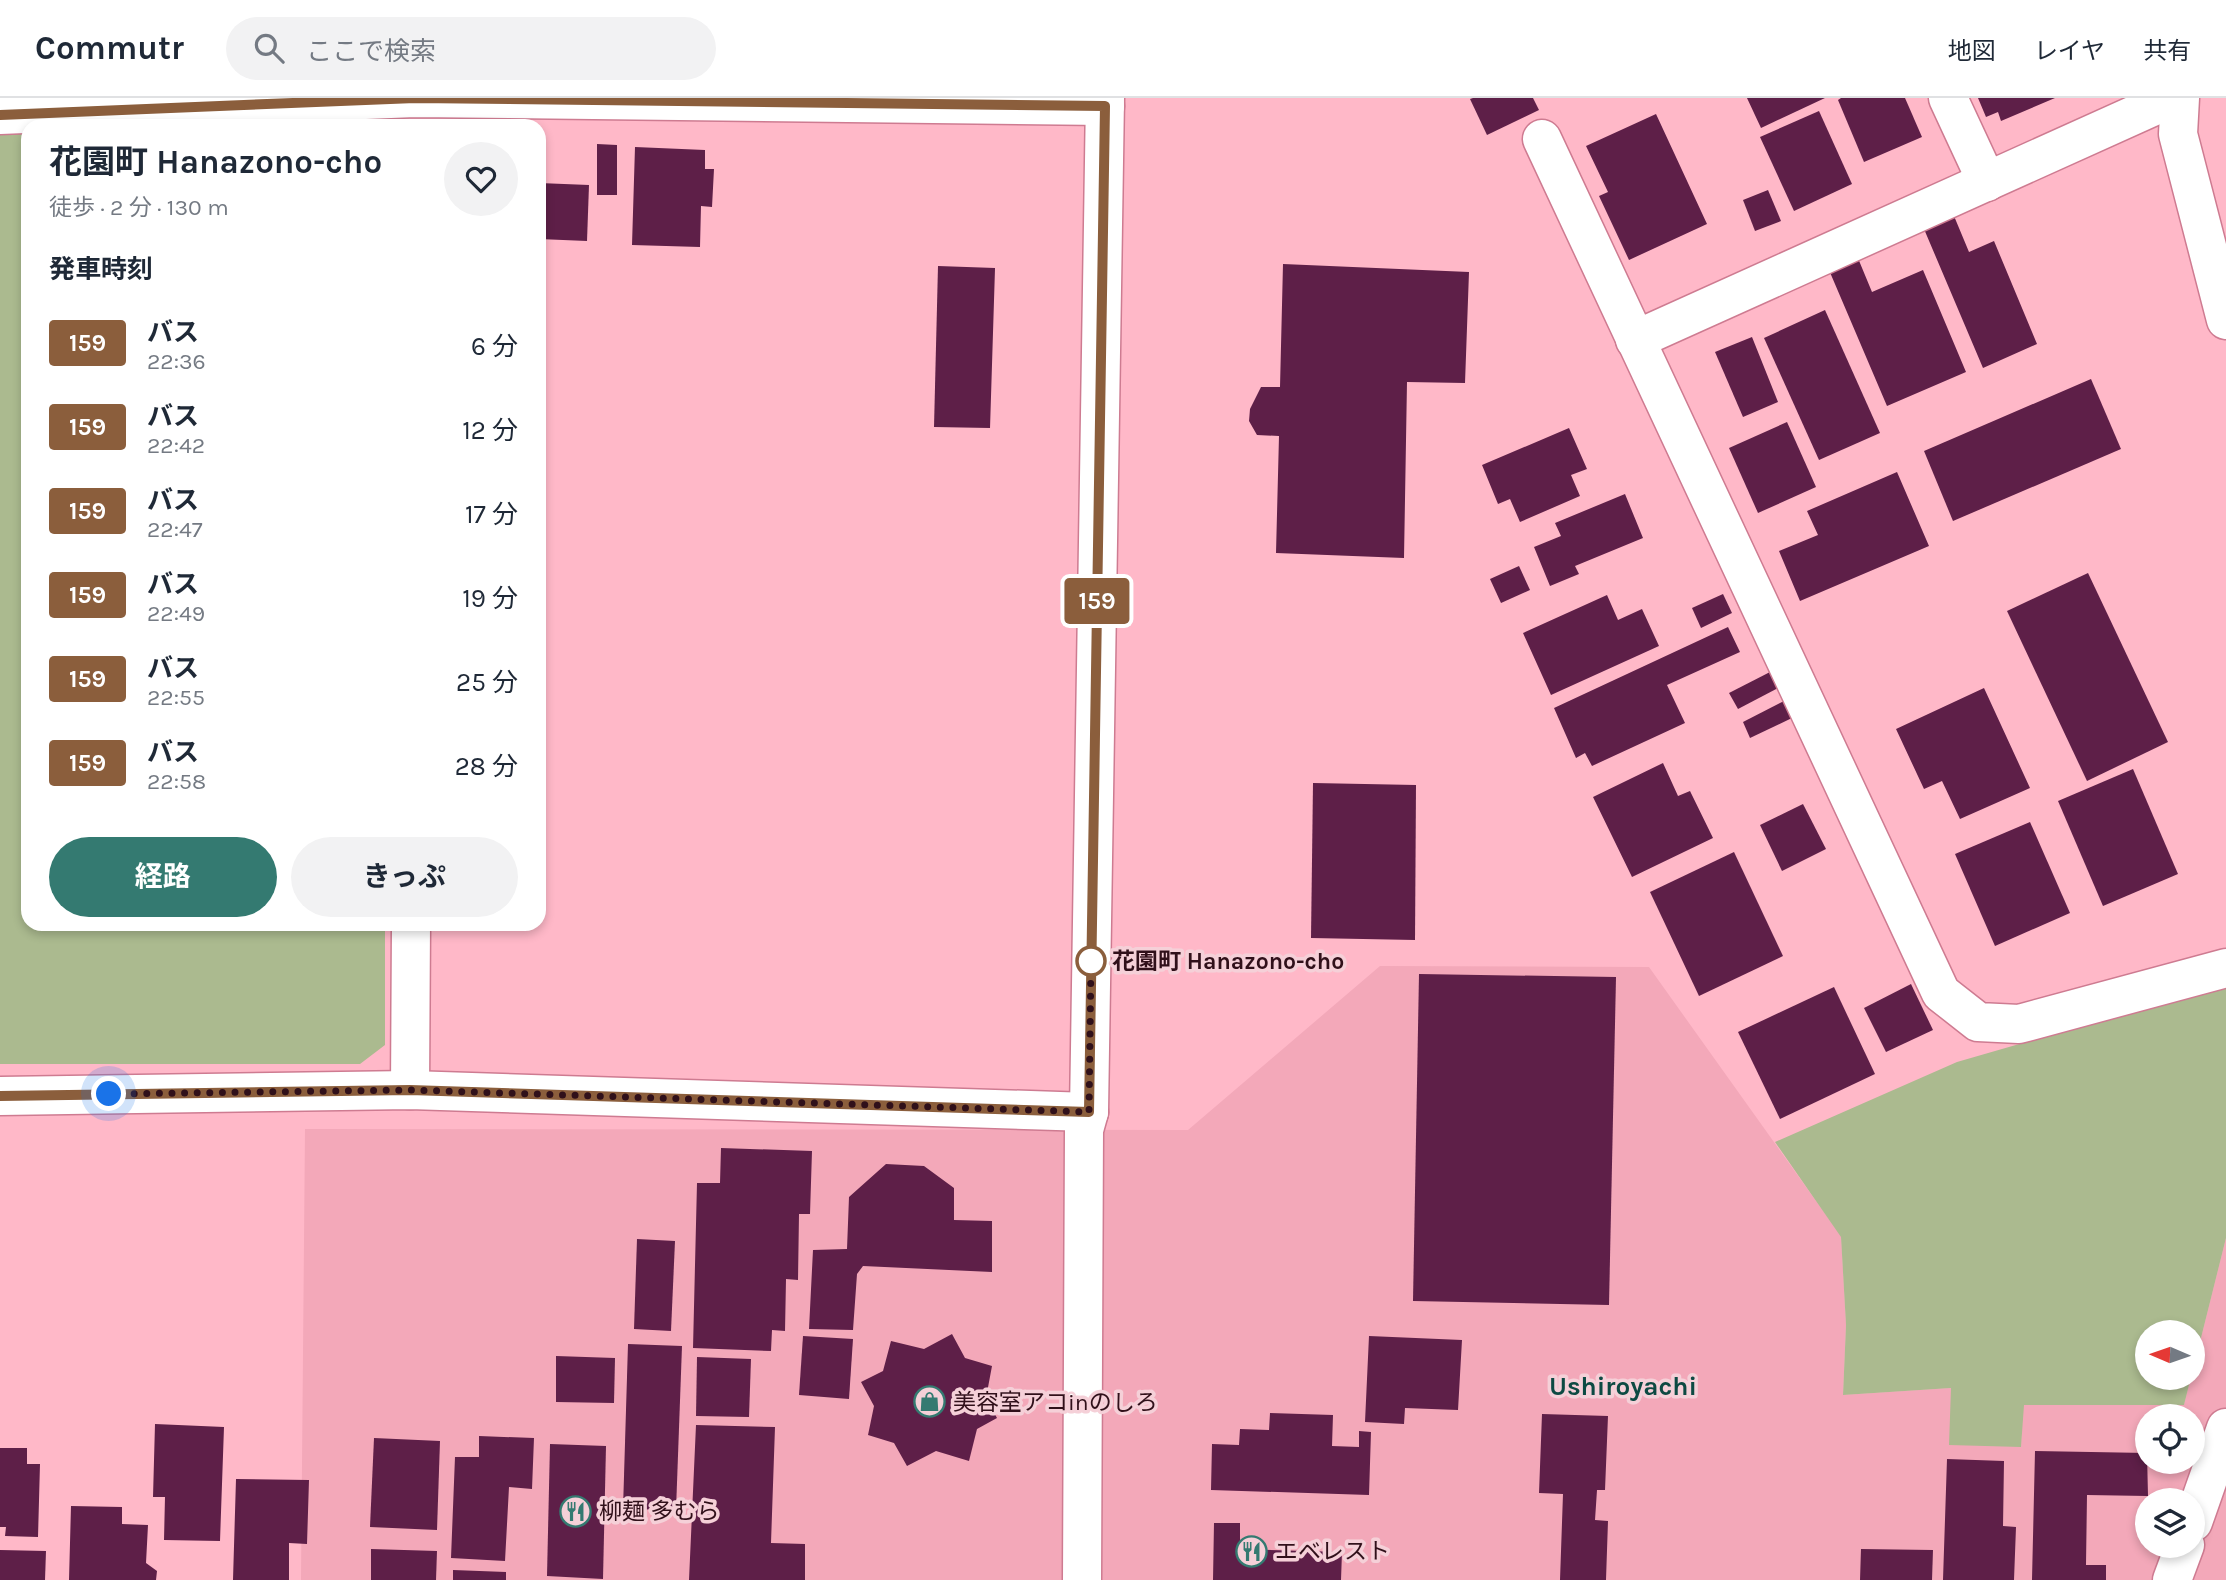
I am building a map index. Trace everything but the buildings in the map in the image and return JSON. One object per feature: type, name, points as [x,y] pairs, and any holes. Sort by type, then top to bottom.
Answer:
[{"type":"street","points":[[415,98],[415,119]]},
{"type":"street","points":[[0,115],[415,98],[1105,102],[1089,1112],[1084,1130],[1082,1580]]},
{"type":"street","points":[[1948,98],[1987,182]]},
{"type":"street","points":[[1635,340],[2172,98]]},
{"type":"street","points":[[2180,98],[2178,134],[2226,320]]},
{"type":"street","points":[[1542,139],[1941,993],[1978,1022],[2019,1024],[2226,968]]},
{"type":"street","points":[[410,1090],[411,931]]},
{"type":"street","points":[[0,1096],[410,1090],[1089,1112]]},
{"type":"street","points":[[2205,1488],[2226,1428]]},
{"type":"street","points":[[2172,1580],[2180,1558]]},
{"type":"shaded area","points":[[1380,966],[1649,967],[1841,1236],[1846,1325],[1843,1395],[1951,1388],[2021,1447],[2023,1405],[2135,1405],[2135,1474],[2205,1474],[2205,1404],[2184,1404],[2188,1390],[2205,1390],[2205,1322],[2226,1238],[2226,1580],[301,1580],[305,1129],[1188,1130]]},
{"type":"green space","points":[[0,132],[21,133],[21,931],[385,931],[385,1045],[360,1064],[0,1064]]},
{"type":"green space","points":[[2226,984],[2226,1238],[2205,1322],[2135,1320],[2135,1390],[2188,1390],[2184,1404],[2024,1405],[2021,1447],[1949,1445],[1951,1388],[1843,1395],[1846,1325],[1841,1237],[1775,1142],[1957,1062]]},
{"type":"bus line","name":"159","points":[[0,115],[415,98],[1105,106],[1089,1112],[410,1090],[0,1096]]},
{"type":"place","name":"花園町 Hanazono-cho","points":[[1091,961]]},
{"type":"place","name":"美容室アコinのしろ","points":[[930,1402]]},
{"type":"place","name":"柳麺 多むら","points":[[576,1511]]},
{"type":"place","name":"エベレスト","points":[[1252,1551]]},
{"type":"district","name":"Ushiroyachi","points":[[1623,1386]]},
{"type":"route","points":[[109,1094],[410,1090],[1089,1112],[1091,961]]}]
